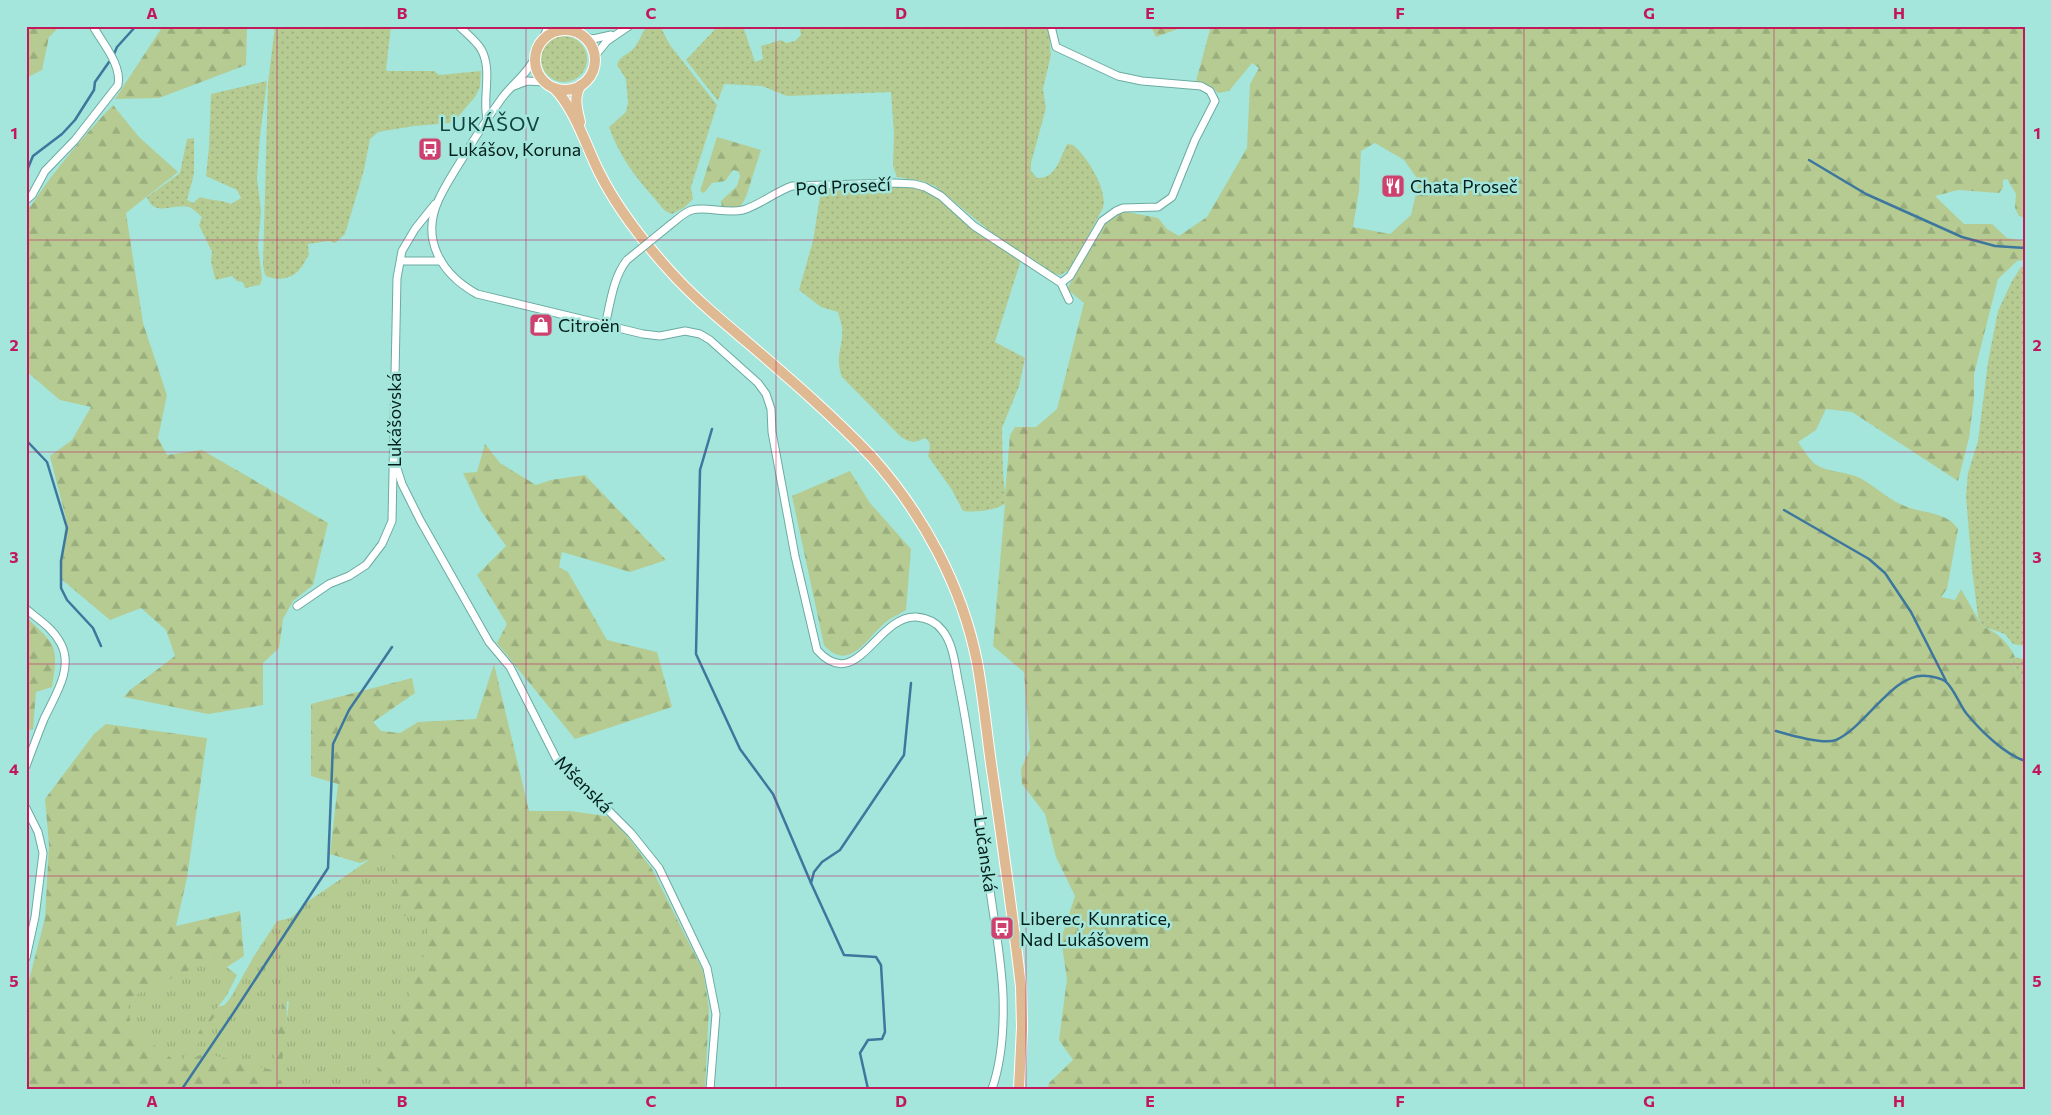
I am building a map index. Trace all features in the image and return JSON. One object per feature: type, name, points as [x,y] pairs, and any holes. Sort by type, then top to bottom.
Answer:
[{"type":"main road","points":[[587,145],[577,109],[577,94],[581,85],[592,73],[594,57],[591,45],[575,31],[559,31],[546,37],[540,43],[535,57],[537,71],[544,82],[554,88],[566,104],[614,198],[631,224],[656,256],[698,298],[793,382],[872,458],[895,485],[917,516],[940,555],[955,589],[967,625],[976,660],[985,714],[1021,987],[1022,1027],[1019,1089]]},
{"type":"main road","points":[[554,88],[568,90],[581,85]]},
{"type":"street","points":[[26,200],[32,195],[45,171],[75,140],[118,86],[120,77],[115,64],[94,26]]},
{"type":"street","points":[[460,26],[480,47],[484,56],[486,66],[485,109],[487,119]]},
{"type":"street","points":[[546,37],[549,26]]},
{"type":"street","points":[[594,57],[604,44],[629,26]]},
{"type":"street","points":[[1052,26],[1055,44],[1061,51],[1075,55],[1118,76],[1142,81],[1201,86],[1210,91],[1215,101],[1195,140],[1172,197],[1158,207],[1123,208],[1111,213],[1102,221],[1070,276],[1061,283],[1069,300]]},
{"type":"street","points":[[575,31],[598,38],[620,31]]},
{"type":"street","points":[[401,260],[440,261],[432,232],[434,213],[439,199],[487,119],[511,87],[530,67],[535,57]]},
{"type":"street","points":[[511,87],[527,81],[544,82]]},
{"type":"street","name":"Pod Prosečí","points":[[605,326],[622,266],[686,212],[693,210],[728,212],[741,210],[752,207],[778,191],[792,186],[914,184],[933,191],[974,226],[1061,283]]},
{"type":"street","name":"Lukášovská","points":[[298,606],[329,584],[349,576],[366,565],[382,544],[392,521],[395,462],[397,278],[402,251],[415,229],[439,199]]},
{"type":"street","name":"Lučanská","points":[[440,261],[454,280],[477,294],[605,326],[660,336],[685,331],[700,334],[710,340],[758,383],[766,394],[771,409],[772,432],[795,556],[817,650],[826,660],[836,665],[850,662],[866,653],[896,622],[913,617],[930,620],[943,631],[952,650],[965,714],[1001,960],[1002,1024],[999,1056],[992,1089]]},
{"type":"street","name":"Mšenská","points":[[395,462],[402,484],[420,520],[489,642],[510,667],[553,753],[631,833],[659,868],[707,968],[716,1014],[710,1089]]},
{"type":"street","points":[[26,609],[53,631],[63,646],[65,668],[60,686],[44,719],[26,766]]},
{"type":"street","points":[[26,808],[38,832],[43,853],[35,917],[26,958]]},
{"type":"green space","points":[[26,26],[60,26],[49,37],[42,70],[26,78]]},
{"type":"green space","points":[[163,26],[247,26],[246,65],[159,98],[115,99]]},
{"type":"green space","points":[[275,26],[391,26],[386,70],[388,71],[434,71],[439,75],[481,71],[480,87],[475,97],[456,119],[450,123],[378,132],[370,139],[364,170],[345,234],[335,243],[329,241],[308,244],[309,255],[300,269],[291,276],[277,279],[265,275],[263,265],[268,83]]},
{"type":"green space","points":[[647,26],[660,26],[670,45],[717,105],[691,187],[693,199],[685,207],[672,214],[662,208],[634,174],[609,127],[626,112],[628,103],[626,79],[617,65],[618,62],[636,45]]},
{"type":"green space","points":[[718,26],[743,26],[755,62],[763,59],[761,46],[781,40],[786,43],[795,41],[801,35],[799,26],[1048,26],[1051,55],[1043,89],[1046,108],[1031,163],[1031,171],[1037,178],[1049,175],[1056,167],[1067,144],[1073,145],[1079,150],[1095,174],[1104,201],[1103,208],[1071,268],[1061,275],[1055,274],[996,236],[935,186],[922,181],[897,177],[893,166],[894,134],[891,92],[787,96],[762,86],[724,84],[718,101],[686,60]]},
{"type":"green space","points":[[1151,26],[1186,26],[1156,37]]},
{"type":"green space","points":[[1211,26],[2025,26],[2025,218],[2019,216],[2015,208],[2016,194],[2007,179],[2003,180],[2003,188],[1999,193],[1958,190],[1935,196],[1964,224],[1992,224],[2007,238],[2025,241],[2025,260],[2017,261],[1998,279],[1974,374],[1974,398],[1969,438],[1958,481],[1852,412],[1826,409],[1816,430],[1798,442],[1815,464],[1820,467],[1860,478],[1903,505],[1936,514],[1954,524],[1958,529],[1947,589],[1941,597],[1955,600],[1961,589],[1982,626],[2002,638],[2015,657],[2010,659],[2020,681],[2025,686],[2025,1089],[1048,1089],[1049,1083],[1073,1060],[1059,1040],[1067,979],[1061,939],[1075,896],[1056,857],[1045,814],[1022,784],[1021,769],[1030,749],[1024,672],[993,646],[1010,435],[1015,427],[1036,427],[1057,409],[1084,303],[1067,289],[1105,222],[1122,211],[1158,218],[1167,229],[1179,236],[1207,217],[1247,148],[1250,84],[1259,68],[1252,63],[1229,91],[1218,93],[1212,87],[1196,81]],"holes":[[[1375,143],[1404,160],[1419,181],[1411,215],[1390,234],[1353,227],[1359,191],[1361,151]]]},
{"type":"green space","points":[[559,36],[569,36],[583,46],[587,59],[583,72],[577,78],[569,82],[559,82],[545,72],[541,64],[541,54],[551,40]]},
{"type":"green space","points":[[267,81],[257,178],[261,211],[258,246],[262,279],[260,285],[245,288],[243,282],[237,281],[232,276],[216,280],[211,262],[212,252],[199,225],[202,217],[189,207],[155,207],[147,197],[180,173],[187,139],[194,138],[194,174],[187,200],[193,203],[200,197],[231,204],[241,198],[237,190],[206,176],[211,94]]},
{"type":"green space","points":[[113,105],[139,137],[178,172],[126,213],[143,323],[167,395],[158,438],[167,455],[202,450],[328,523],[313,585],[293,601],[283,619],[279,648],[263,663],[263,705],[208,714],[124,697],[130,690],[175,656],[166,630],[141,608],[110,620],[60,578],[66,519],[50,456],[72,440],[91,407],[60,400],[26,371],[26,208],[31,206],[70,154]]},
{"type":"green space","points":[[717,137],[761,150],[746,197],[740,207],[722,207],[721,201],[737,186],[740,176],[738,171],[733,170],[725,181],[712,183],[704,193],[700,191]]},
{"type":"green space","points":[[905,185],[929,193],[950,207],[989,240],[1019,260],[1020,263],[995,342],[1025,358],[1019,386],[1002,428],[1006,503],[992,509],[963,511],[952,490],[928,456],[929,442],[925,438],[913,442],[901,437],[842,377],[839,357],[842,324],[838,312],[821,307],[799,290],[813,241],[821,190]]},
{"type":"green space","points":[[2025,266],[2025,646],[2013,644],[2005,634],[1982,626],[1978,617],[1966,496],[1968,473],[1978,441],[1988,362],[1998,311],[2012,281],[2021,267]]},
{"type":"green space","points":[[485,444],[500,463],[536,485],[551,480],[585,475],[666,560],[630,572],[562,552],[559,567],[568,572],[607,640],[657,652],[672,707],[575,739],[497,643],[507,624],[477,575],[506,546],[481,511],[463,473],[477,472]]},
{"type":"green space","points":[[850,471],[870,503],[911,549],[906,610],[886,622],[858,650],[842,656],[833,653],[824,645],[792,496]]},
{"type":"green space","points":[[27,618],[50,641],[55,654],[55,663],[52,687],[36,692],[33,729],[26,731]]},
{"type":"green space","points":[[2010,658],[2025,659],[2025,686],[2018,678]]},
{"type":"green space","points":[[494,664],[529,811],[570,811],[613,817],[652,869],[703,971],[709,1008],[705,1089],[367,1089],[400,916],[394,851],[360,863],[330,854],[338,784],[311,776],[311,704],[412,678],[415,693],[373,722],[381,731],[400,733],[418,722],[476,719]]},
{"type":"green space","points":[[106,724],[207,738],[187,878],[176,926],[240,911],[244,956],[199,985],[207,1008],[287,996],[286,1089],[26,1089],[26,992],[45,918],[49,845],[45,799],[94,734]]},
{"type":"green space","points":[[394,843],[402,916],[430,913],[423,959],[383,1058],[373,1089],[283,1089],[282,1082],[278,1078],[281,1071],[289,1001],[282,1004],[272,1070],[204,1053],[188,1061],[211,1021],[231,997],[254,956],[277,921],[291,918],[310,900]]},
{"type":"green space","points":[[215,958],[237,975],[227,995],[200,1030],[180,1065],[131,1027],[127,999]]},
{"type":"waterway","points":[[114,54],[117,47],[136,26]]},
{"type":"waterway","points":[[26,186],[28,168],[33,156],[62,134],[75,120],[94,90],[95,82],[109,62]]},
{"type":"waterway","points":[[1809,160],[1866,194],[1962,237],[1995,246],[2025,248]]},
{"type":"waterway","points":[[712,429],[700,470],[696,654],[740,749],[773,794],[844,955],[876,957],[881,965],[885,1032],[882,1039],[868,1040],[860,1053],[868,1089]]},
{"type":"waterway","points":[[26,440],[47,462],[67,528],[61,561],[61,588],[67,600],[93,628],[101,646]]},
{"type":"waterway","points":[[1784,510],[1869,559],[1885,573],[1911,612],[1946,681]]},
{"type":"waterway","points":[[182,1089],[328,868],[333,744],[349,710],[392,647]]},
{"type":"waterway","points":[[1776,731],[1815,740],[1836,740],[1858,724],[1880,701],[1903,682],[1915,677],[1929,676],[1945,681],[1951,687],[1966,713],[1985,734],[2009,753],[2025,761]]},
{"type":"waterway","points":[[811,883],[814,872],[822,862],[840,850],[904,755],[911,683]]},
{"type":"place","name":"Lukášov, Koruna","points":[[430,149]]},
{"type":"place","name":"Chata Proseč","points":[[1393,186]]},
{"type":"place","name":"Citroën","points":[[541,325]]},
{"type":"place","name":"Liberec, Kunratice, Nad Lukášovem","points":[[1002,928]]},
{"type":"district","name":"LUKÁŠOV","points":[[490,123]]}]
